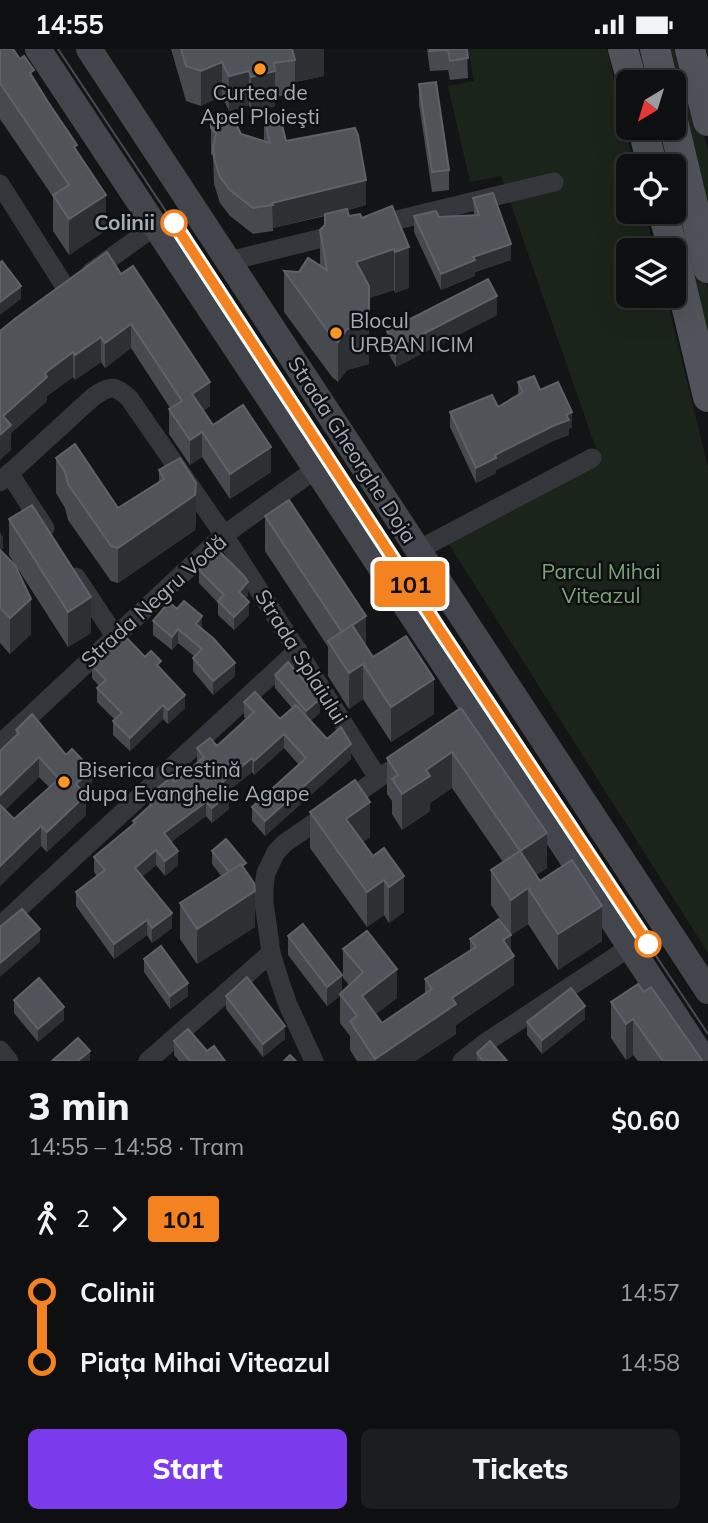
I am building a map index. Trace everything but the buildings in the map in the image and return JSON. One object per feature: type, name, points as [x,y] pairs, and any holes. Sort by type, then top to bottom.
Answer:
[{"type":"main road","name":"Strada Gheorghe Doja","points":[[38,49],[316,469],[471,716],[705,1061]]},
{"type":"main road","name":"Strada Gheorghe Doja","points":[[89,49],[708,992]]},
{"type":"main road","points":[[624,49],[629,70]]},
{"type":"main road","points":[[655,49],[660,70]]},
{"type":"main road","points":[[690,49],[708,121]]},
{"type":"main road","points":[[678,140],[708,268]]},
{"type":"main road","points":[[686,306],[708,397]]},
{"type":"street","points":[[229,261],[554,182]]},
{"type":"street","points":[[0,184],[62,294],[155,226]]},
{"type":"street","name":"Strada Splaiului","points":[[4,478],[93,397],[115,387],[130,398],[224,535],[378,778]]},
{"type":"street","points":[[418,550],[592,458]]},
{"type":"street","name":"Strada Negru Vodă","points":[[0,744],[224,535],[316,469]]},
{"type":"street","points":[[4,478],[54,543]]},
{"type":"street","points":[[69,566],[115,636]]},
{"type":"street","points":[[0,926],[298,650]]},
{"type":"street","points":[[314,1061],[288,1005],[271,953],[264,904],[266,873],[276,852],[293,837],[400,764]]},
{"type":"street","points":[[462,1061],[485,1042],[630,947]]},
{"type":"street","points":[[148,1061],[271,953]]},
{"type":"street","points":[[0,1050],[9,1061]]},
{"type":"green space","name":"Parcul Mihai Viteazul","points":[[468,49],[607,49],[616,88],[616,140],[628,140],[631,154],[616,154],[616,224],[648,224],[651,238],[616,238],[616,308],[669,308],[708,467],[708,953],[448,543],[601,463],[501,176],[470,182],[448,86],[474,81]]},
{"type":"green space","points":[[670,49],[683,49],[708,150],[708,204],[686,114],[686,70],[675,70]]},
{"type":"green space","points":[[658,140],[673,140],[676,154],[661,154]]},
{"type":"green space","points":[[686,195],[708,288],[708,346],[686,255],[686,238],[682,238],[678,224],[686,224]]},
{"type":"tram line","points":[[58,49],[708,1034]]},
{"type":"tram line","name":"101","points":[[174,223],[648,944]]},
{"type":"place","name":"Curtea de Apel Ploieşti","points":[[260,69]]},
{"type":"place","name":"Colinii","points":[[174,223]]},
{"type":"place","name":"Blocul URBAN ICIM","points":[[336,333]]},
{"type":"place","name":"Biserica Crestină dupa Evanghelie Agape","points":[[64,782]]}]
